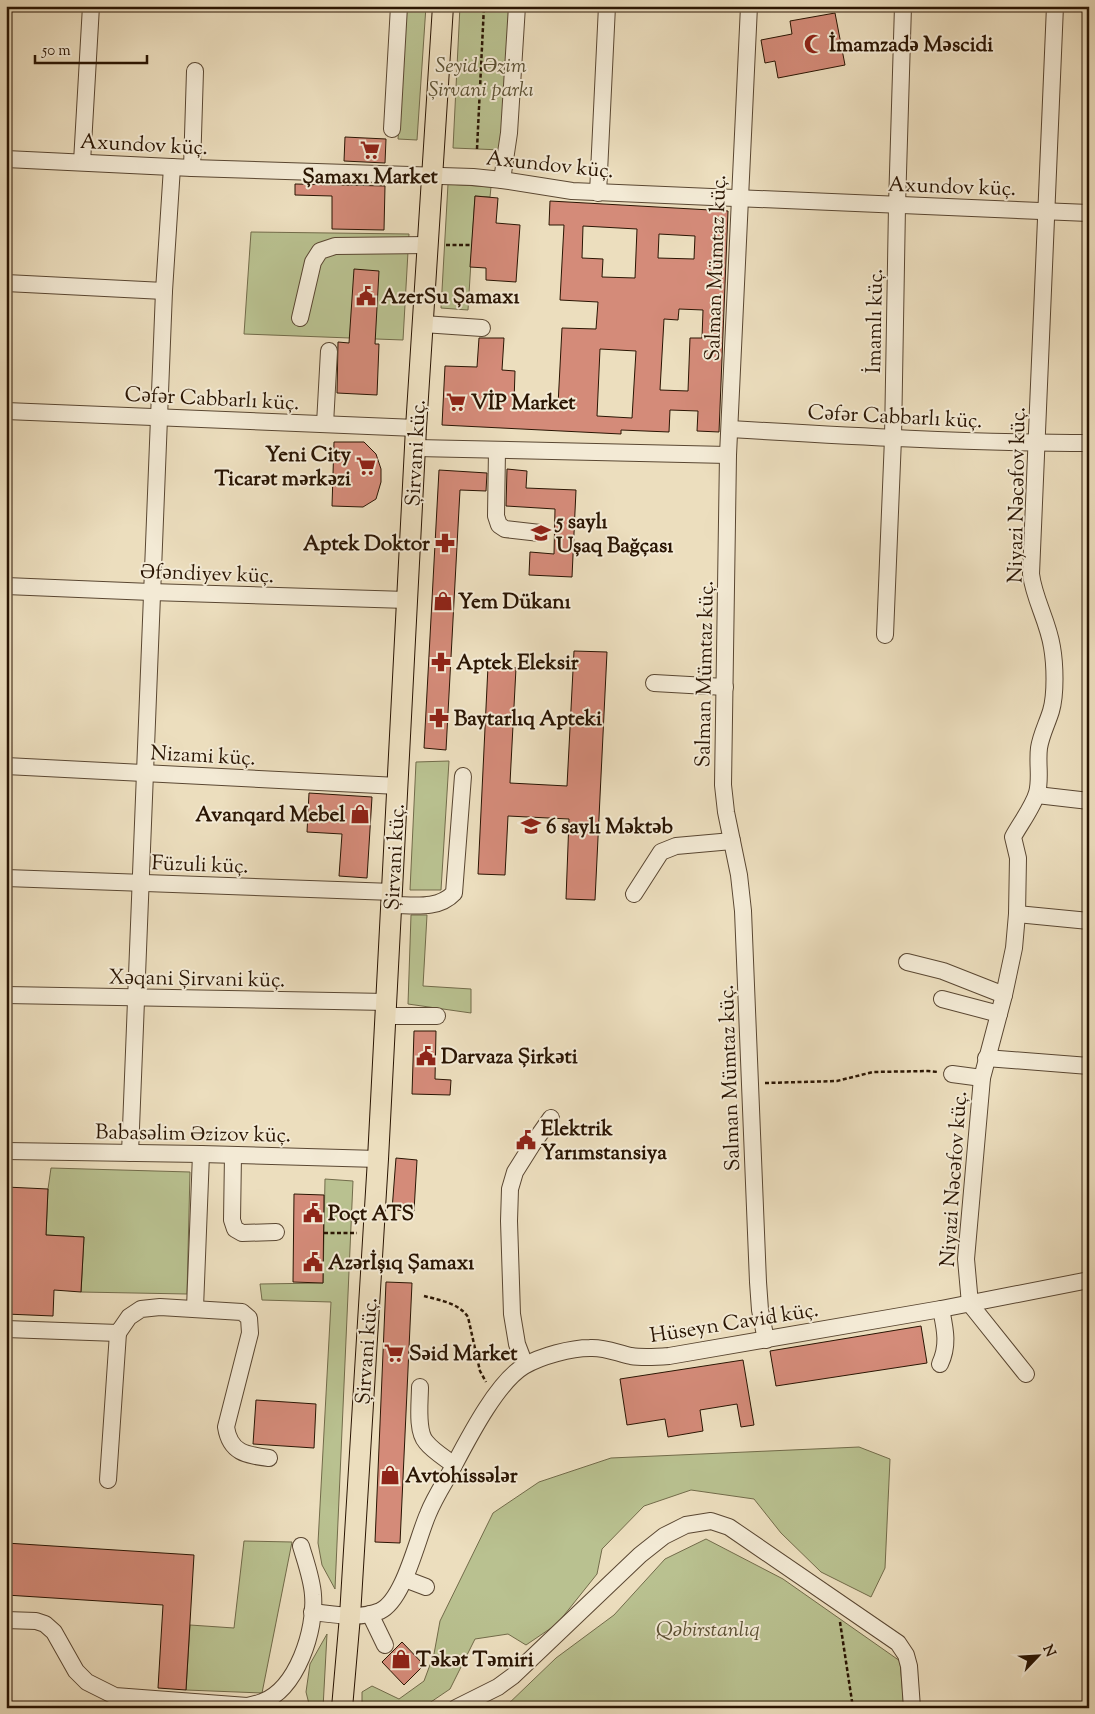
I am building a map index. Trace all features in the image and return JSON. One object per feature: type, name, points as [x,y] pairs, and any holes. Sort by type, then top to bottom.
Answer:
[{"type":"main road","name":"Şirvani küç.","points":[[342,1708],[350,1616],[374,1233],[416,438],[443,6]]},
{"type":"street","points":[[82,162],[91,6]]},
{"type":"street","points":[[392,130],[399,6]]},
{"type":"street","points":[[502,180],[509,133],[517,6]]},
{"type":"street","points":[[598,192],[607,6]]},
{"type":"street","name":"Salman Mümtaz küç.","points":[[749,6],[728,455],[723,785],[726,812],[739,875],[742,911],[751,1083],[758,1282],[760,1310],[766,1340]]},
{"type":"street","name":"İmamlı küç.","points":[[885,635],[893,438],[903,6]]},
{"type":"street","name":"Niyazi Nəcəfov küç.","points":[[970,1304],[966,1260],[982,1078],[1004,995],[1014,948],[1018,858],[1013,837],[1036,795],[1039,780],[1038,755],[1051,709],[1054,678],[1048,626],[1033,589],[1031,574],[1055,6]]},
{"type":"street","points":[[192,168],[195,71]]},
{"type":"street","name":"Axundov küç.","points":[[6,159],[192,168],[431,176],[502,180],[554,189],[598,192],[1089,213]]},
{"type":"street","points":[[130,1153],[151,592],[164,291],[172,167]]},
{"type":"street","points":[[300,318],[313,262],[320,251],[334,246],[428,245]]},
{"type":"street","points":[[6,283],[164,291]]},
{"type":"street","points":[[423,324],[482,328]]},
{"type":"street","points":[[325,424],[330,351]]},
{"type":"street","name":"Cəfər Cabbarlı küç.","points":[[6,411],[325,424],[497,450],[728,455]]},
{"type":"street","name":"Cəfər Cabbarlı küç.","points":[[730,429],[893,438],[1089,443]]},
{"type":"street","points":[[497,450],[496,516],[499,526],[505,529],[540,533]]},
{"type":"street","name":"Əfəndiyev küç.","points":[[6,586],[407,600]]},
{"type":"street","points":[[654,684],[725,687]]},
{"type":"street","name":"Nizami küç.","points":[[6,766],[398,786]]},
{"type":"street","name":"Füzuli küç.","points":[[6,878],[140,883],[392,898],[435,905],[447,901],[454,893],[463,776]]},
{"type":"street","points":[[1036,795],[1089,801]]},
{"type":"street","points":[[634,894],[661,852],[676,846],[732,841]]},
{"type":"street","points":[[1017,914],[1089,921]]},
{"type":"street","points":[[907,962],[943,971],[1004,995]]},
{"type":"street","name":"Xəqani Şirvani küç.","points":[[6,995],[135,998],[387,1009],[437,1016]]},
{"type":"street","points":[[942,999],[999,1014]]},
{"type":"street","points":[[986,1058],[1089,1066]]},
{"type":"street","points":[[952,1074],[982,1078]]},
{"type":"street","points":[[525,1366],[517,1344],[512,1314],[509,1221],[510,1189],[515,1172],[552,1118]]},
{"type":"street","name":"Babasəlim Əzizov küç.","points":[[6,1151],[378,1159]]},
{"type":"street","points":[[196,1308],[200,1154]]},
{"type":"street","points":[[233,1155],[232,1220],[235,1229],[242,1233],[276,1232]]},
{"type":"street","name":"Hüseyn Cavid küç.","points":[[312,1612],[350,1616],[370,1614],[382,1610],[395,1598],[429,1512],[454,1465],[497,1394],[511,1377],[525,1366],[565,1351],[589,1348],[603,1349],[633,1356],[668,1356],[970,1304],[1089,1280]]},
{"type":"street","points":[[970,1304],[1026,1374]]},
{"type":"street","points":[[108,1480],[118,1334],[129,1317],[142,1309],[160,1307],[196,1308],[242,1312],[249,1318],[250,1333],[226,1427],[227,1434],[231,1443],[246,1455],[269,1458]]},
{"type":"street","points":[[940,1364],[945,1354],[946,1338],[941,1309]]},
{"type":"street","points":[[6,1328],[118,1334]]},
{"type":"street","points":[[420,1387],[420,1428],[423,1438],[426,1444],[454,1465]]},
{"type":"street","points":[[456,1708],[498,1687],[513,1676],[640,1554],[664,1536],[686,1525],[711,1521],[729,1527],[898,1643],[906,1654],[909,1666],[912,1708]]},
{"type":"street","points":[[6,1620],[36,1621],[46,1624],[54,1632],[76,1670],[87,1682],[115,1696],[247,1706],[263,1702],[276,1693],[293,1675],[311,1627],[313,1597],[310,1577],[301,1546]]},
{"type":"street","points":[[404,1579],[426,1587]]},
{"type":"street","points":[[370,1614],[385,1645]]},
{"type":"path","points":[[477,149],[484,6]]},
{"type":"path","points":[[428,245],[472,245]]},
{"type":"path","points":[[751,1083],[837,1081],[873,1072],[928,1071],[952,1074]]},
{"type":"path","points":[[324,1233],[374,1233]]},
{"type":"path","points":[[424,1296],[454,1305],[465,1312],[468,1317],[480,1371],[487,1384],[497,1394]]},
{"type":"path","points":[[837,1601],[853,1708]]},
{"type":"green space","points":[[407,6],[426,6],[417,140],[398,139]]},
{"type":"green space","name":"Seyid Əzim Şirvani parkı","points":[[460,6],[509,6],[502,150],[453,148]]},
{"type":"green space","points":[[448,184],[491,187],[490,197],[475,196],[468,310],[441,308]]},
{"type":"green space","points":[[251,232],[409,234],[403,340],[244,334]]},
{"type":"green space","points":[[449,761],[441,890],[410,890],[416,762]]},
{"type":"green space","points":[[411,915],[427,915],[423,986],[471,989],[471,1013],[408,1004]]},
{"type":"green space","points":[[51,1168],[190,1172],[187,1294],[81,1292],[84,1237],[46,1235]]},
{"type":"green space","points":[[325,1179],[353,1181],[335,1589],[322,1565],[318,1543],[331,1302],[262,1300],[260,1284],[323,1283]]},
{"type":"green space","points":[[859,1447],[890,1459],[885,1568],[871,1597],[821,1572],[781,1533],[754,1499],[691,1490],[644,1506],[602,1549],[597,1574],[557,1624],[526,1645],[508,1634],[475,1639],[450,1689],[422,1708],[362,1708],[362,1692],[372,1686],[399,1699],[424,1681],[434,1654],[440,1621],[493,1513],[539,1482],[611,1458]]},
{"type":"green space","name":"Qəbirstanlıq","points":[[706,1539],[783,1579],[900,1661],[904,1708],[504,1708],[556,1658],[614,1615],[665,1559]]},
{"type":"green space","points":[[244,1541],[292,1542],[262,1693],[186,1690],[190,1625],[234,1628]]},
{"type":"green space","points":[[327,1634],[323,1708],[310,1708],[306,1692],[310,1664]]},
{"type":"building","points":[[835,13],[845,65],[778,78],[775,61],[765,63],[761,40],[792,34],[790,21]]},
{"type":"building","points":[[345,137],[386,139],[385,163],[344,161]]},
{"type":"building","points":[[295,184],[385,186],[384,230],[332,229],[332,196],[295,195]]},
{"type":"building","points":[[475,196],[498,198],[496,223],[520,225],[516,282],[486,280],[486,268],[470,267]]},
{"type":"building","points":[[550,201],[728,211],[719,432],[697,431],[698,411],[670,410],[669,432],[621,430],[621,434],[442,425],[445,366],[477,367],[479,338],[504,338],[502,370],[515,371],[514,403],[558,405],[562,328],[596,329],[598,302],[560,300],[564,225],[549,225]],"holes":[[[583,226],[637,229],[635,278],[602,277],[603,259],[582,258]],[[659,234],[695,236],[694,259],[658,258]],[[679,309],[703,310],[702,338],[690,338],[688,391],[660,390],[664,319],[678,320]],[[600,349],[636,351],[632,418],[597,416]]]},
{"type":"building","points":[[354,269],[379,271],[375,344],[379,344],[377,395],[337,393],[338,342],[349,343]]},
{"type":"building","points":[[334,442],[364,442],[376,454],[381,469],[381,482],[376,499],[363,507],[332,506]]},
{"type":"building","points":[[507,469],[527,471],[526,488],[576,490],[572,577],[529,575],[530,552],[554,554],[555,509],[506,506]]},
{"type":"building","points":[[439,470],[487,473],[486,491],[460,490],[446,750],[424,748]]},
{"type":"building","points":[[574,651],[607,652],[595,900],[566,899],[569,819],[508,816],[505,875],[478,874],[488,666],[516,668],[510,783],[567,786]]},
{"type":"building","points":[[309,793],[372,797],[367,878],[339,876],[342,834],[307,832]]},
{"type":"building","points":[[414,1031],[436,1031],[435,1079],[451,1080],[450,1095],[412,1094]]},
{"type":"building","points":[[396,1158],[417,1160],[414,1211],[392,1210]]},
{"type":"building","points":[[6,1187],[48,1189],[46,1235],[84,1237],[81,1292],[54,1290],[53,1316],[6,1314]]},
{"type":"building","points":[[294,1194],[324,1195],[323,1283],[293,1282]]},
{"type":"building","points":[[386,1282],[412,1283],[400,1543],[375,1542]]},
{"type":"building","points":[[921,1326],[927,1363],[776,1386],[770,1351]]},
{"type":"building","points":[[743,1360],[754,1425],[741,1427],[737,1404],[700,1410],[703,1431],[668,1437],[665,1419],[627,1425],[620,1379]]},
{"type":"building","points":[[256,1400],[316,1404],[314,1448],[253,1444]]},
{"type":"building","points":[[6,1543],[194,1555],[186,1690],[158,1688],[163,1605],[6,1595]]},
{"type":"building","points":[[402,1642],[424,1665],[404,1685],[382,1662]]},
{"type":"place","name":"İmamzadə Məscidi","points":[[814,44]]},
{"type":"place","name":"Şamaxı Market","points":[[370,150]]},
{"type":"place","name":"AzerSu Şamaxı","points":[[366,296]]},
{"type":"place","name":"VİP Market","points":[[456,402]]},
{"type":"place","name":"Yeni City Ticarət mərkəzi","points":[[366,466]]},
{"type":"place","name":"5 saylı Uşaq Bağçası","points":[[541,533]]},
{"type":"place","name":"Aptek Doktor","points":[[445,543]]},
{"type":"place","name":"Yem Dükanı","points":[[443,601]]},
{"type":"place","name":"Aptek Eleksir","points":[[441,662]]},
{"type":"place","name":"Baytarlıq Apteki","points":[[439,718]]},
{"type":"place","name":"Avanqard Mebel","points":[[360,814]]},
{"type":"place","name":"6 saylı Məktəb","points":[[531,826]]},
{"type":"place","name":"Darvaza Şirkəti","points":[[426,1056]]},
{"type":"place","name":"Elektrik Yarımstansiya","points":[[526,1140]]},
{"type":"place","name":"Poçt ATS","points":[[313,1213]]},
{"type":"place","name":"Azərİşıq Şamaxı","points":[[313,1262]]},
{"type":"place","name":"Səid Market","points":[[394,1353]]},
{"type":"place","name":"Avtohissələr","points":[[390,1475]]},
{"type":"place","name":"Təkət Təmiri","points":[[401,1659]]}]
